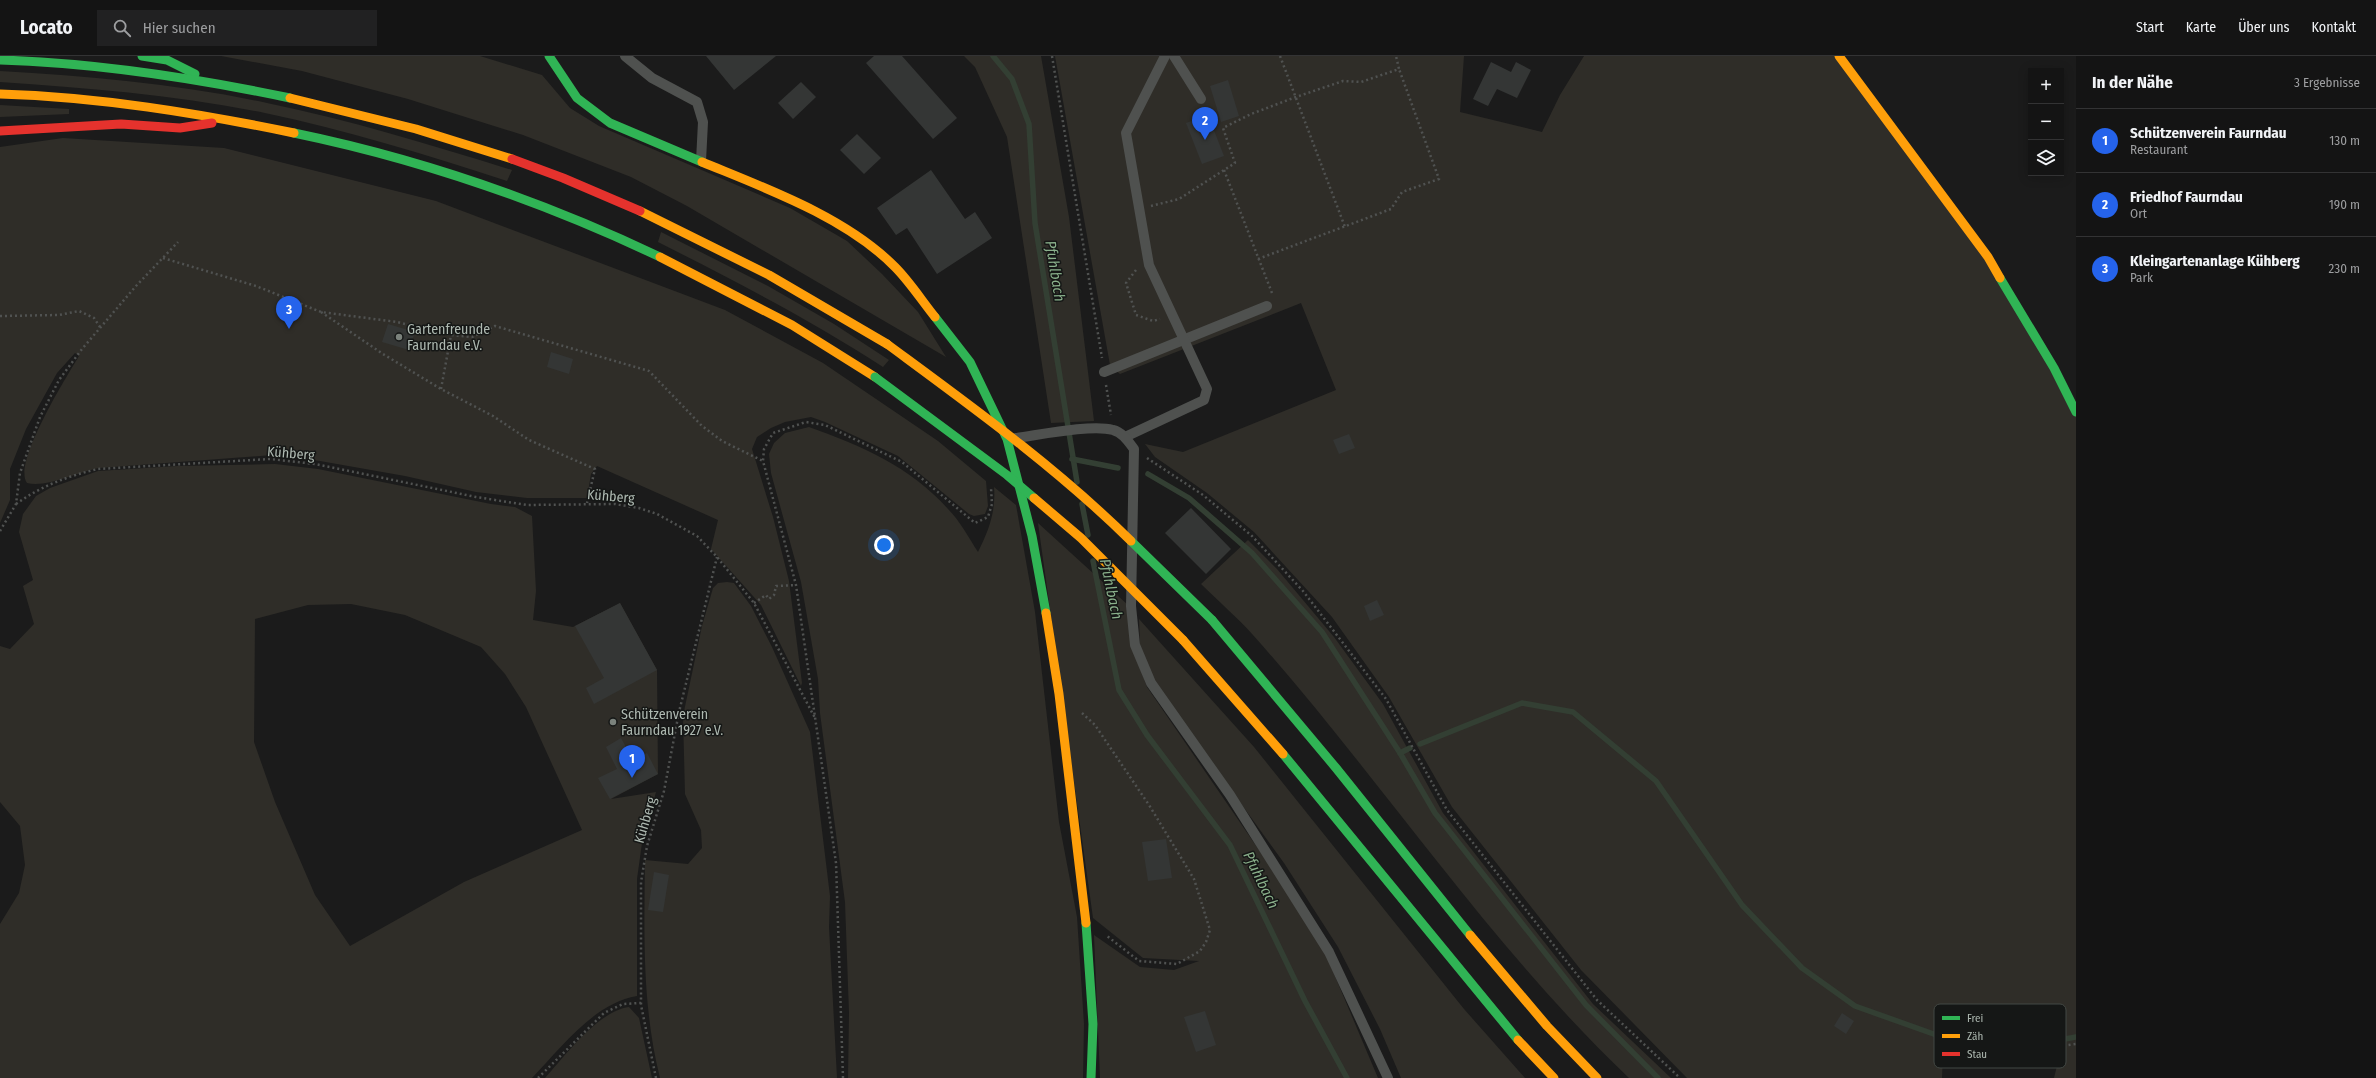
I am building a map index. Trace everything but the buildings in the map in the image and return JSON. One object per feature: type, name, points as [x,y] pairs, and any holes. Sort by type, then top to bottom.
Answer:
[{"type":"main road","points":[[142,56],[168,60],[210,82]]},
{"type":"main road","points":[[549,56],[562,78],[577,98],[610,122],[701,162],[798,201],[860,239],[894,267],[924,302],[970,362],[1007,439],[1032,536],[1047,618],[1059,694],[1086,920],[1093,1024],[1091,1078]]},
{"type":"main road","points":[[1839,56],[1988,257],[2054,368],[2076,412]]},
{"type":"main road","points":[[0,60],[112,69],[210,82],[295,99],[366,116],[437,136],[562,178],[618,201],[736,258],[809,297],[887,344],[1021,444],[1092,504],[1212,620],[1288,708],[1518,992],[1597,1078]]},
{"type":"main road","points":[[0,94],[110,103],[232,120],[297,132],[406,160],[491,187],[570,218],[722,288],[793,326],[875,377],[1001,471],[1081,538],[1183,640],[1268,736],[1503,1025],[1554,1078]]},
{"type":"main road","points":[[0,131],[79,125],[121,124],[180,128],[232,120]]},
{"type":"lane","points":[[625,56],[652,78],[697,102],[703,122],[701,162]]},
{"type":"lane","points":[[1125,437],[1204,400],[1207,390],[1149,264],[1126,133],[1165,56]]},
{"type":"lane","points":[[1174,56],[1201,100]]},
{"type":"lane","points":[[1104,372],[1267,306]]},
{"type":"lane","points":[[1007,439],[1081,429],[1113,430],[1125,437],[1134,448],[1131,606],[1135,645],[1151,683],[1230,795],[1330,952],[1388,1078]]},
{"type":"path","points":[[1052,56],[1113,430]]},
{"type":"path","points":[[1280,56],[1344,227]]},
{"type":"path","points":[[1258,259],[1390,209],[1402,192],[1438,180],[1399,69],[1396,56]]},
{"type":"path","points":[[1139,209],[1179,199],[1235,163],[1223,128],[1251,114],[1343,81],[1361,82],[1399,69]]},
{"type":"path","points":[[1224,170],[1276,303],[1267,306]]},
{"type":"path","points":[[0,531],[16,504],[20,473],[40,417],[59,380],[100,328],[136,286],[178,242]]},
{"type":"path","points":[[163,258],[256,286],[321,312],[383,354],[441,390],[493,416],[529,440],[595,469],[587,503]]},
{"type":"path","points":[[1149,264],[1133,271],[1126,283],[1136,316],[1153,322],[1172,315]]},
{"type":"path","points":[[0,316],[59,315],[79,311],[94,318],[100,328]]},
{"type":"path","points":[[321,312],[396,322],[451,335],[472,337],[496,326],[649,371],[702,426],[722,441],[763,461]]},
{"type":"path","points":[[441,390],[451,335]]},
{"type":"path","points":[[843,1078],[836,863],[796,585],[763,461],[764,449],[773,433],[806,422],[825,424],[902,462],[975,523]]},
{"type":"path","points":[[1134,448],[1203,495],[1252,536],[1303,591],[1386,699],[1448,810],[1597,1000],[1680,1078]]},
{"type":"path","name":"Kühberg","points":[[16,504],[36,490],[77,474],[98,470],[270,459],[315,464],[476,497],[527,504],[616,504],[657,514],[697,536],[717,557],[679,712],[664,791],[647,846],[641,882],[642,1002],[656,1078]]},
{"type":"path","points":[[717,557],[754,602],[816,720]]},
{"type":"path","points":[[754,602],[766,595],[769,599],[774,595],[776,586],[796,585]]},
{"type":"path","points":[[1077,710],[1095,725],[1149,805],[1194,879],[1210,930],[1206,942],[1200,951],[1177,964],[1139,961],[1086,920]]},
{"type":"path","points":[[538,1078],[604,1013],[623,1004],[642,1002]]},
{"type":"path","points":[[2066,1045],[2076,1044]]},
{"type":"shaded area","points":[[221,56],[480,56],[542,75],[570,108],[599,126],[790,208],[847,241],[882,274],[918,312],[946,357],[687,206],[631,177],[523,135],[408,99],[302,71]]},
{"type":"shaded area","points":[[964,56],[1041,56],[1069,217],[1094,421],[1051,423],[1007,137],[975,67]]},
{"type":"shaded area","points":[[1055,56],[1464,56],[1460,112],[1542,132],[1560,95],[1584,56],[1839,56],[1988,257],[2076,412],[2076,1078],[2054,1078],[2056,1068],[2066,1068],[2066,1004],[1934,1004],[1934,1068],[1942,1068],[1942,1078],[1687,1078],[1581,970],[1452,807],[1389,697],[1332,617],[1254,532],[1207,493],[1155,457],[1145,444],[1183,452],[1336,390],[1301,303],[1120,374],[1110,365]]},
{"type":"shaded area","points":[[0,71],[67,75],[134,82],[234,96],[360,125],[512,170],[507,181],[387,144],[326,127],[265,113],[199,101],[166,97],[0,82]]},
{"type":"shaded area","points":[[0,105],[69,109],[69,114],[0,117]]},
{"type":"shaded area","points":[[63,138],[224,148],[436,201],[725,310],[823,363],[938,441],[986,481],[988,506],[985,514],[974,516],[969,514],[898,456],[811,417],[785,422],[771,428],[757,437],[752,449],[773,517],[789,581],[802,683],[801,686],[761,605],[711,549],[718,520],[597,466],[591,474],[587,498],[527,498],[476,492],[405,476],[320,461],[273,455],[99,468],[53,482],[35,484],[27,483],[24,473],[27,458],[53,400],[79,356],[75,353],[57,373],[26,429],[10,469],[10,500],[0,523],[0,147]]},
{"type":"shaded area","points":[[661,232],[768,286],[834,324],[889,360],[883,367],[800,317],[744,286],[658,242]]},
{"type":"shaded area","points":[[809,427],[866,450],[901,469],[918,481],[952,514],[978,552],[993,512],[994,487],[1016,505],[1035,612],[1059,822],[1077,917],[1084,1024],[1083,1078],[848,1078],[849,1013],[845,902],[820,713],[818,679],[801,582],[771,473],[769,454],[774,443],[785,433]]},
{"type":"shaded area","points":[[275,464],[318,469],[491,504],[515,507],[532,516],[536,591],[533,620],[573,627],[620,603],[657,670],[658,774],[611,799],[656,792],[642,843],[637,879],[637,996],[621,1000],[593,1017],[579,1028],[532,1078],[0,1078],[0,924],[19,893],[25,865],[20,826],[0,802],[0,646],[10,649],[34,624],[23,586],[33,580],[19,532],[23,514],[36,496],[50,488],[98,471],[177,466]],"holes":[[[351,604],[405,615],[481,647],[505,674],[526,707],[582,830],[464,882],[350,946],[315,895],[275,802],[254,742],[255,619],[308,605]]]},
{"type":"shaded area","points":[[1038,523],[1128,605],[1131,643],[1147,687],[1274,872],[1326,955],[1378,1078],[1100,1078],[1094,935],[1140,967],[1174,970],[1199,961],[1143,958],[1093,918]]},
{"type":"shaded area","points":[[1248,540],[1277,569],[1334,637],[1383,704],[1443,813],[1593,1004],[1671,1078],[1629,1078],[1578,1026],[1529,973],[1482,917],[1300,690],[1247,628],[1201,584]]},
{"type":"shaded area","points":[[718,583],[734,583],[751,606],[772,647],[810,732],[830,896],[829,927],[837,1078],[660,1078],[654,1051],[645,970],[645,860],[688,864],[702,848],[701,830],[685,794],[683,716],[702,626],[713,588]]},
{"type":"shaded area","points":[[1139,619],[1254,747],[1464,1009],[1525,1078],[1401,1078],[1380,1029],[1338,947],[1284,863],[1153,682],[1140,646]]},
{"type":"shaded area","points":[[629,1007],[639,1018],[652,1078],[545,1078],[572,1047],[594,1025],[617,1010]]},
{"type":"waterway","name":"Pfuhlbach","points":[[993,56],[1012,79],[1029,124],[1035,223],[1077,482]]},
{"type":"waterway","points":[[1072,459],[1118,468]]},
{"type":"waterway","points":[[1148,474],[1189,498],[1252,553],[1322,632],[1400,753],[1435,813],[1586,1005],[1658,1078]]},
{"type":"waterway","name":"Pfuhlbach","points":[[1082,504],[1088,535]]},
{"type":"waterway","name":"Pfuhlbach","points":[[1093,561],[1119,690],[1147,735],[1230,845],[1305,1001],[1347,1078]]},
{"type":"waterway","points":[[1420,744],[1522,703],[1573,712],[1656,781],[1742,905],[1802,968],[1855,1006],[1934,1034]]},
{"type":"waterway","points":[[1400,753],[1410,748]]},
{"type":"waterway","points":[[2066,1039],[2076,1037]]},
{"type":"traffic: fast","points":[[142,56],[167,60],[195,74]]},
{"type":"traffic: fast","points":[[549,56],[577,98],[610,123],[702,162]]},
{"type":"traffic: fast","points":[[0,60],[73,64],[109,68],[182,78],[290,98]]},
{"type":"traffic: fast","points":[[294,133],[388,156],[481,184],[572,218],[660,257]]},
{"type":"traffic: fast","points":[[2000,278],[2054,368],[2076,412]]},
{"type":"traffic: fast","points":[[935,317],[970,362],[1007,439],[1032,536],[1046,613]]},
{"type":"traffic: fast","points":[[875,377],[1007,475],[1034,498]]},
{"type":"traffic: fast","points":[[1131,541],[1212,620]]},
{"type":"traffic: fast","points":[[1212,620],[1336,768],[1470,935]]},
{"type":"traffic: fast","points":[[1283,754],[1518,1040]]},
{"type":"traffic: fast","points":[[1086,923],[1093,1024],[1091,1078]]},
{"type":"traffic: slow","points":[[1839,56],[1988,257],[2000,278]]},
{"type":"traffic: slow","points":[[0,94],[111,102],[221,119],[294,133]]},
{"type":"traffic: slow","points":[[290,98],[416,129],[512,159]]},
{"type":"traffic: slow","points":[[702,162],[778,193],[853,233],[875,249],[895,267],[911,285],[935,317]]},
{"type":"traffic: slow","points":[[640,211],[769,275],[887,344]]},
{"type":"traffic: slow","points":[[660,257],[792,325],[875,377]]},
{"type":"traffic: slow","points":[[887,344],[1043,462],[1131,541]]},
{"type":"traffic: slow","points":[[1034,498],[1081,538],[1183,640]]},
{"type":"traffic: slow","points":[[1046,613],[1059,694],[1086,923]]},
{"type":"traffic: slow","points":[[1183,640],[1283,754]]},
{"type":"traffic: slow","points":[[1470,935],[1547,1026],[1597,1078]]},
{"type":"traffic: slow","points":[[1518,1040],[1554,1078]]},
{"type":"traffic: jam","points":[[0,131],[121,124],[180,128],[212,123]]},
{"type":"traffic: jam","points":[[512,159],[563,178],[640,211]]},
{"type":"place","name":"Friedhof Faurndau","points":[[1205,140]]},
{"type":"place","name":"Kleingartenanlage Kühberg","points":[[289,329]]},
{"type":"place","name":"Gartenfreunde Faurndau e.V.","points":[[399,337]]},
{"type":"place","name":"Schützenverein Faurndau 1927 e.V.","points":[[613,722]]},
{"type":"place","name":"Schützenverein Faurndau","points":[[632,778]]}]
